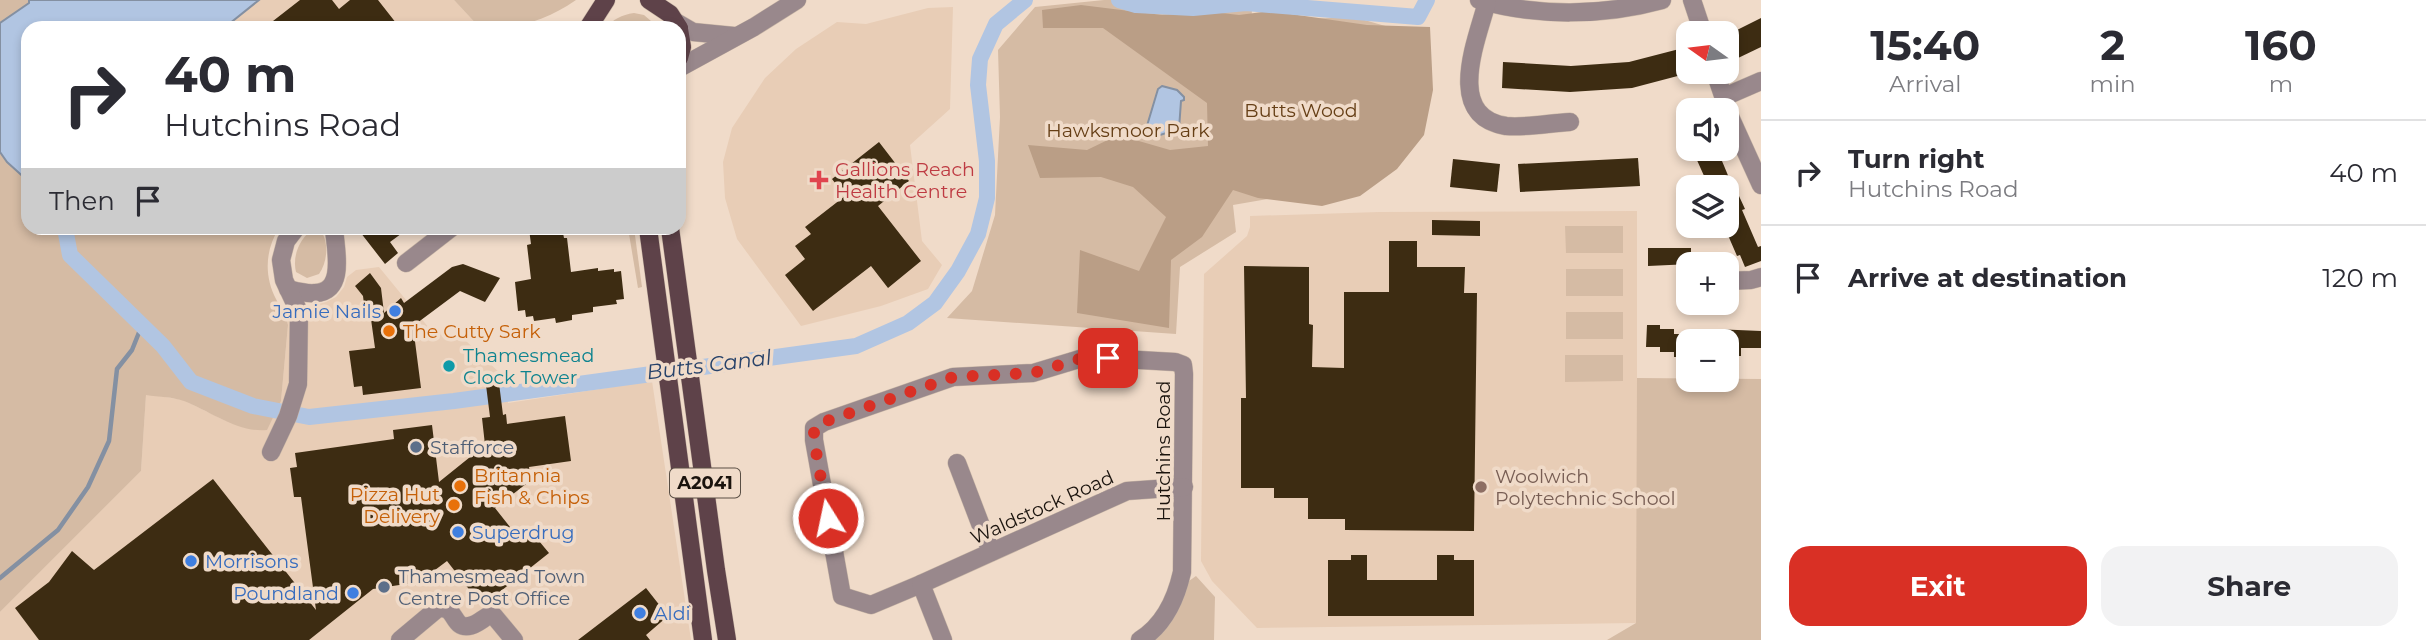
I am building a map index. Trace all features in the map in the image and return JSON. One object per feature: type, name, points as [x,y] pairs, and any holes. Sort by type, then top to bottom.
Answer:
[{"type":"main road","points":[[593,21],[609,2]]},
{"type":"main road","name":"A2041","points":[[649,235],[703,640]]},
{"type":"main road","name":"A2041","points":[[671,235],[727,640]]},
{"type":"street","points":[[686,64],[797,0]]},
{"type":"street","points":[[1570,122],[1507,126],[1492,122],[1477,111],[1468,90],[1467,76],[1483,1],[1511,7],[1578,12],[1607,10],[1662,0]]},
{"type":"street","points":[[1692,0],[1699,21]]},
{"type":"street","points":[[686,27],[693,32],[734,36]]},
{"type":"street","points":[[1724,97],[1761,81]]},
{"type":"street","points":[[1719,84],[1731,119],[1761,185]]},
{"type":"street","points":[[271,452],[296,395],[300,358],[299,312],[288,289],[281,260],[286,241],[291,235]]},
{"type":"street","points":[[288,289],[316,293],[331,285],[335,278],[338,258],[335,235]]},
{"type":"street","points":[[406,263],[442,235]]},
{"type":"street","points":[[1739,280],[1761,277]]},
{"type":"street","name":"Hutchins Road","points":[[824,422],[953,377],[1033,373],[1086,357],[1175,362],[1183,365],[1184,560],[1178,590],[1166,615],[1140,640]]},
{"type":"street","name":"Waldstock Road","points":[[824,422],[814,428],[814,440],[842,596],[871,605],[1127,491],[1184,487]]},
{"type":"street","points":[[957,463],[991,552]]},
{"type":"street","points":[[921,584],[943,640]]},
{"type":"street","points":[[400,640],[437,610],[444,608],[448,609],[459,625],[465,626],[474,625],[490,615],[494,616],[514,640]]},
{"type":"shaded area","points":[[259,0],[454,0],[474,21],[233,21]]},
{"type":"shaded area","name":"Gallions Reach Health Centre","points":[[953,7],[950,109],[910,145],[922,241],[942,265],[928,289],[881,306],[801,326],[737,239],[725,198],[723,162],[732,128],[765,78],[796,49],[837,22],[866,24],[928,8]]},
{"type":"shaded area","name":"Woolwich Polytechnic School","points":[[1637,211],[1637,413],[1761,413],[1636,623],[1257,628],[1212,581],[1201,561],[1204,274],[1247,236],[1250,216],[1379,212]]},
{"type":"shaded area","points":[[379,267],[429,328],[464,339],[503,376],[508,403],[652,381],[691,640],[0,640],[0,612],[141,471],[146,394],[183,400],[226,421],[281,401],[288,325],[286,313],[326,302],[336,297],[344,287],[347,277],[356,270]]},
{"type":"green space","points":[[0,0],[29,0],[29,3],[0,23]]},
{"type":"green space","points":[[454,0],[576,0],[553,14],[534,21],[474,21]]},
{"type":"green space","name":"Hawksmoor Park","points":[[1104,0],[1253,0],[1251,21],[1354,17],[1413,34],[1325,189],[1233,205],[1236,232],[1180,267],[1176,334],[947,318],[972,291],[995,215],[1000,117],[998,50],[1035,7]]},
{"type":"green space","name":"Butts Wood","points":[[1081,5],[1162,15],[1213,12],[1239,15],[1270,11],[1367,25],[1430,27],[1433,90],[1424,135],[1397,169],[1360,196],[1322,206],[1258,198],[1233,190],[1202,237],[1171,260],[1169,328],[1077,313],[1080,250],[1139,271],[1166,217],[1133,187],[1101,177],[1040,178],[1028,145],[1087,150],[1118,135],[1170,150],[1208,146],[1207,103],[1103,28],[1043,28],[1042,10]]},
{"type":"green space","points":[[625,15],[644,15],[651,21],[614,21]]},
{"type":"green space","points":[[0,152],[21,175],[21,235],[275,235],[269,254],[269,281],[288,325],[281,401],[267,430],[235,425],[180,400],[146,395],[141,471],[0,612]]},
{"type":"green space","points":[[1565,226],[1623,226],[1623,253],[1566,253]]},
{"type":"green space","points":[[307,235],[323,235],[326,257],[319,274],[307,278],[296,272],[295,259],[301,241]]},
{"type":"green space","points":[[629,235],[635,235],[642,287],[638,288]]},
{"type":"green space","points":[[1566,269],[1623,269],[1623,296],[1566,296]]},
{"type":"green space","points":[[1566,312],[1623,312],[1623,339],[1566,339]]},
{"type":"green space","points":[[1565,355],[1623,355],[1623,381],[1565,382]]},
{"type":"green space","points":[[1637,378],[1676,378],[1676,392],[1739,392],[1739,379],[1761,379],[1761,640],[1607,640],[1636,623]]},
{"type":"green space","points":[[1196,576],[1215,597],[1214,640],[1151,640],[1185,593],[1189,581]]},
{"type":"water","points":[[29,0],[259,0],[233,21],[21,21],[21,175],[0,152],[0,23],[29,3]]},
{"type":"water","points":[[1162,86],[1177,90],[1184,100],[1181,101],[1179,129],[1157,136],[1146,129],[1158,89]]},
{"type":"building","points":[[300,0],[332,0],[339,9],[350,0],[378,0],[394,21],[273,21]]},
{"type":"building","points":[[1761,18],[1761,47],[1740,57],[1740,28]]},
{"type":"building","points":[[1676,50],[1676,76],[1632,88],[1570,92],[1502,88],[1503,62],[1571,66],[1629,62]]},
{"type":"building","points":[[879,142],[909,181],[878,206],[921,261],[888,288],[871,266],[813,311],[785,275],[805,259],[795,246],[811,234],[805,227],[845,196],[832,179]]},
{"type":"building","points":[[1638,158],[1640,186],[1520,192],[1518,164]]},
{"type":"building","points":[[1453,159],[1500,164],[1497,192],[1450,187]]},
{"type":"building","points":[[1697,161],[1722,161],[1728,175],[1704,175]]},
{"type":"building","points":[[1739,196],[1758,247],[1761,246],[1761,261],[1745,267],[1739,252],[1735,252],[1729,238],[1739,238]]},
{"type":"building","points":[[1432,220],[1480,221],[1480,236],[1432,235]]},
{"type":"building","points":[[362,235],[400,235],[390,242],[398,253],[385,264]]},
{"type":"building","points":[[530,235],[563,235],[567,238],[571,272],[598,268],[598,271],[621,271],[624,299],[616,300],[617,304],[593,307],[593,312],[572,315],[572,320],[556,323],[555,318],[534,321],[533,316],[526,317],[525,310],[518,311],[515,282],[531,279],[527,245],[531,244]]},
{"type":"building","points":[[1389,241],[1417,241],[1417,267],[1465,267],[1464,293],[1477,293],[1474,531],[1345,530],[1345,519],[1308,519],[1308,498],[1274,498],[1274,488],[1241,488],[1241,398],[1246,398],[1244,266],[1309,267],[1309,324],[1313,325],[1312,367],[1344,368],[1344,292],[1389,292]]},
{"type":"building","points":[[1648,248],[1691,248],[1691,252],[1676,252],[1676,265],[1648,266]]},
{"type":"building","points":[[463,264],[500,278],[485,302],[460,291],[413,326],[421,388],[363,395],[362,386],[354,387],[349,351],[375,348],[370,312],[365,312],[363,296],[355,286],[370,273],[381,288],[384,313],[401,298],[404,303],[452,267]]},
{"type":"building","points":[[1647,325],[1674,329],[1676,357],[1674,352],[1660,352],[1660,347],[1646,347]]},
{"type":"building","points":[[1739,330],[1761,331],[1761,348],[1741,348],[1741,356]]},
{"type":"building","points":[[498,375],[503,415],[506,414],[507,424],[565,416],[571,461],[529,467],[531,480],[495,508],[518,537],[529,529],[549,553],[482,606],[447,561],[419,582],[373,589],[309,640],[39,640],[15,608],[49,582],[72,551],[94,570],[213,479],[316,610],[301,497],[294,497],[290,468],[297,467],[295,453],[394,439],[393,430],[432,425],[439,482],[485,445],[482,418],[490,417],[485,377]]},
{"type":"building","points":[[1351,555],[1367,555],[1367,580],[1437,580],[1437,555],[1454,555],[1454,560],[1474,560],[1474,616],[1328,616],[1328,560],[1351,560]]},
{"type":"building","name":"Aldi","points":[[646,588],[668,616],[646,635],[650,640],[578,640]]},
{"type":"waterway","name":"Butts Canal","points":[[66,235],[70,255],[163,346],[191,382],[253,406],[309,417],[454,401],[856,346],[908,323],[935,303],[958,271],[978,234],[987,198],[987,161],[978,85],[980,59],[996,24],[1025,0]]},
{"type":"waterway","name":"Butts Canal","points":[[1119,0],[1136,5],[1193,8],[1246,3],[1418,17],[1427,0]]},
{"type":"waterway","points":[[0,578],[58,530],[88,487],[109,441],[117,369],[132,350],[142,325]]},
{"type":"place","name":"Gallions Reach Health Centre","points":[[819,180]]},
{"type":"place","name":"Jamie Nails","points":[[395,311]]},
{"type":"place","name":"The Cutty Sark","points":[[389,331]]},
{"type":"place","name":"Thamesmead Clock Tower","points":[[449,366]]},
{"type":"place","name":"Stafforce","points":[[416,447]]},
{"type":"place","name":"Britannia Fish & Chips","points":[[460,486]]},
{"type":"place","name":"Woolwich Polytechnic School","points":[[1481,487]]},
{"type":"place","name":"Pizza Hut Delivery","points":[[454,505]]},
{"type":"place","name":"Superdrug","points":[[458,532]]},
{"type":"place","name":"Morrisons","points":[[191,561]]},
{"type":"place","name":"Thamesmead Town Centre Post Office","points":[[384,587]]},
{"type":"place","name":"Poundland","points":[[353,593]]},
{"type":"place","name":"Aldi","points":[[640,613]]},
{"type":"route","points":[[828,518],[814,440],[814,428],[824,422],[953,377],[1033,373],[1086,357],[1108,358]]}]
